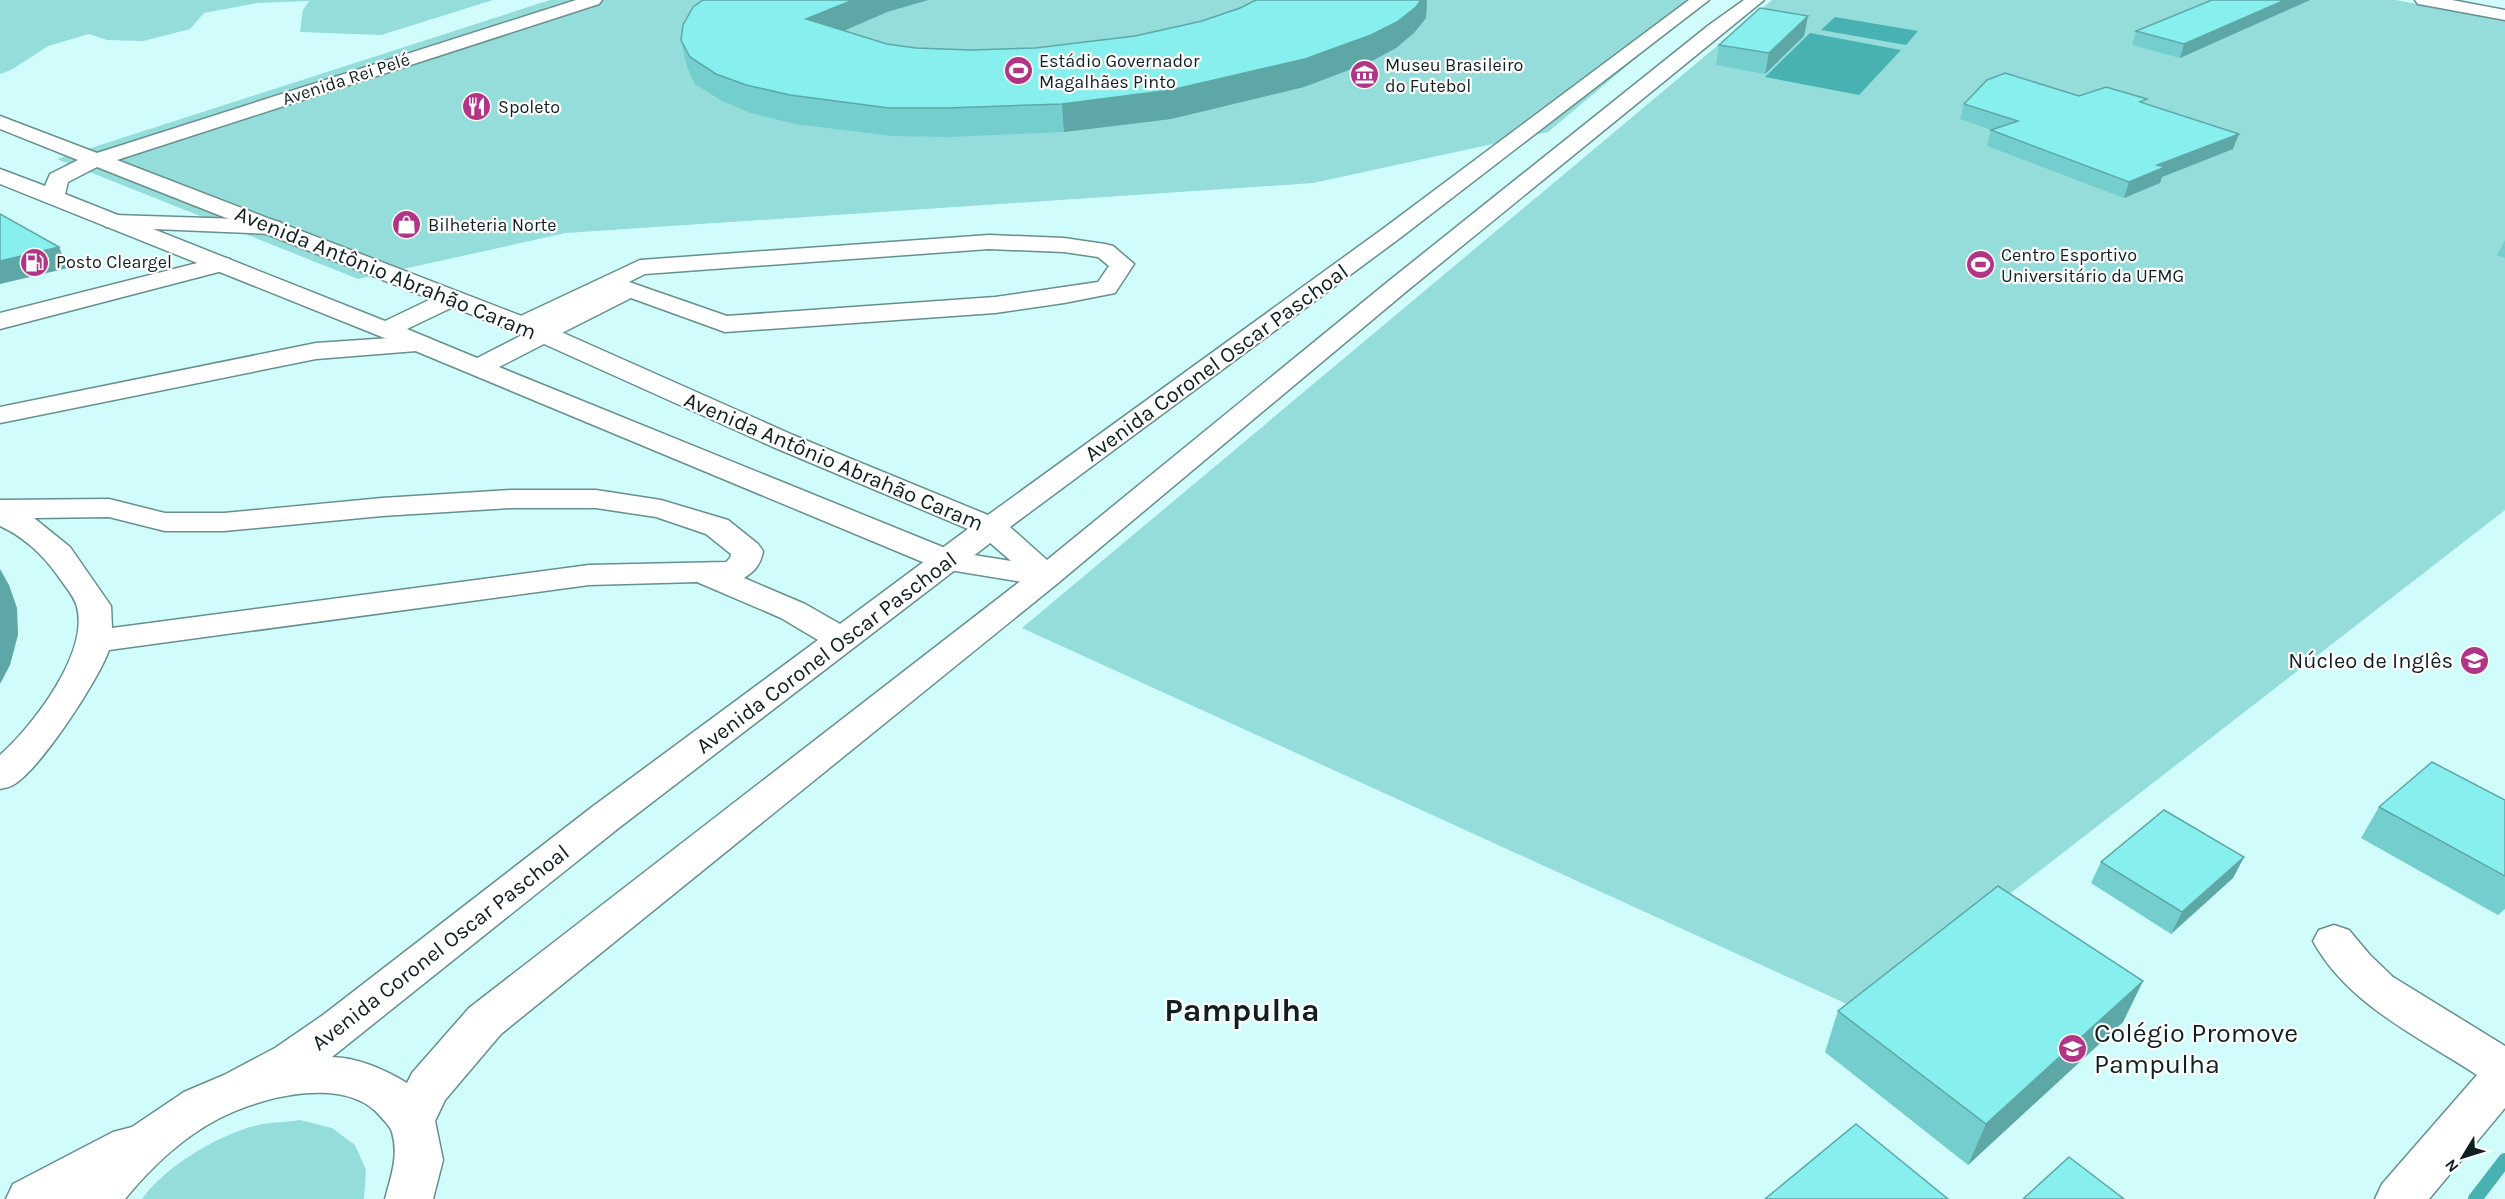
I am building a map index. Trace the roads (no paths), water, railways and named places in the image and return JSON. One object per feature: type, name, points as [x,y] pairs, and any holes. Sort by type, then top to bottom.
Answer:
[{"type":"main road","name":"Avenida Rei Pelé","points":[[245,92],[541,0]]},
{"type":"main road","name":"Avenida Rei Pelé","points":[[53,197],[58,179],[99,148],[353,76],[593,0]]},
{"type":"main road","name":"Avenida Coronel Oscar Paschoal","points":[[412,1120],[428,1087],[485,1021],[1047,576],[1260,402],[1396,259],[1661,31],[1701,0]]},
{"type":"main road","name":"Avenida Coronel Oscar Paschoal","points":[[241,1088],[291,1061],[339,1028],[606,817],[991,527],[1396,259],[1505,201],[1714,29],[1755,0]]},
{"type":"main road","points":[[2424,0],[2505,15]]},
{"type":"main road","points":[[2486,0],[2505,3]]},
{"type":"main road","points":[[1661,31],[1714,29]]},
{"type":"main road","points":[[353,76],[398,44]]},
{"type":"main road","name":"Avenida Antônio Abrahão Caram","points":[[0,122],[69,147],[99,148],[272,227],[535,331],[783,441],[991,527],[1047,576]]},
{"type":"main road","name":"Avenida Antônio Abrahão Caram","points":[[0,176],[386,330],[948,561],[1047,576]]},
{"type":"main road","points":[[114,222],[272,227]]},
{"type":"main road","points":[[477,368],[535,331],[640,267],[989,242],[1064,244],[1104,251],[1122,264],[1106,288],[1064,296],[995,305],[725,324],[630,289],[535,331]]},
{"type":"main road","points":[[0,321],[221,264]]},
{"type":"main road","points":[[386,330],[452,298]]},
{"type":"main road","points":[[0,416],[316,351],[420,344]]},
{"type":"main road","points":[[0,509],[110,508],[165,522],[224,522],[382,507],[511,499],[596,499],[661,508],[717,527],[747,551],[746,562],[734,571],[589,574],[94,641]]},
{"type":"main road","points":[[0,515],[22,524],[59,554],[94,606],[94,641],[86,667],[50,721],[19,759],[0,776]]},
{"type":"main road","points":[[703,573],[793,611],[843,640]]},
{"type":"main road","points":[[2334,941],[2355,967],[2378,989],[2505,1069]]},
{"type":"main road","points":[[30,1199],[163,1129],[201,1105],[241,1088],[297,1074],[348,1076],[387,1092],[412,1120],[419,1157],[409,1199]]},
{"type":"main road","points":[[2399,1199],[2505,1075]]},
{"type":"main road","points":[[96,1199],[118,1168],[163,1129]]},
{"type":"waterway","points":[[2475,1199],[2505,1160]]},
{"type":"place","name":"Estádio Governador Magalhães Pinto","points":[[1018,71]]},
{"type":"place","name":"Museu Brasileiro do Futebol","points":[[1364,75]]},
{"type":"place","name":"Spoleto","points":[[477,107]]},
{"type":"place","name":"Bilheteria Norte","points":[[407,225]]},
{"type":"place","name":"Posto Cleargel","points":[[35,262]]},
{"type":"place","name":"Centro Esportivo Universitário da UFMG","points":[[1980,265]]},
{"type":"place","name":"Núcleo de Inglês","points":[[2474,660]]},
{"type":"place","name":"Colégio Promove Pampulha","points":[[2073,1049]]},
{"type":"district","name":"Pampulha","points":[[1242,1010]]}]
